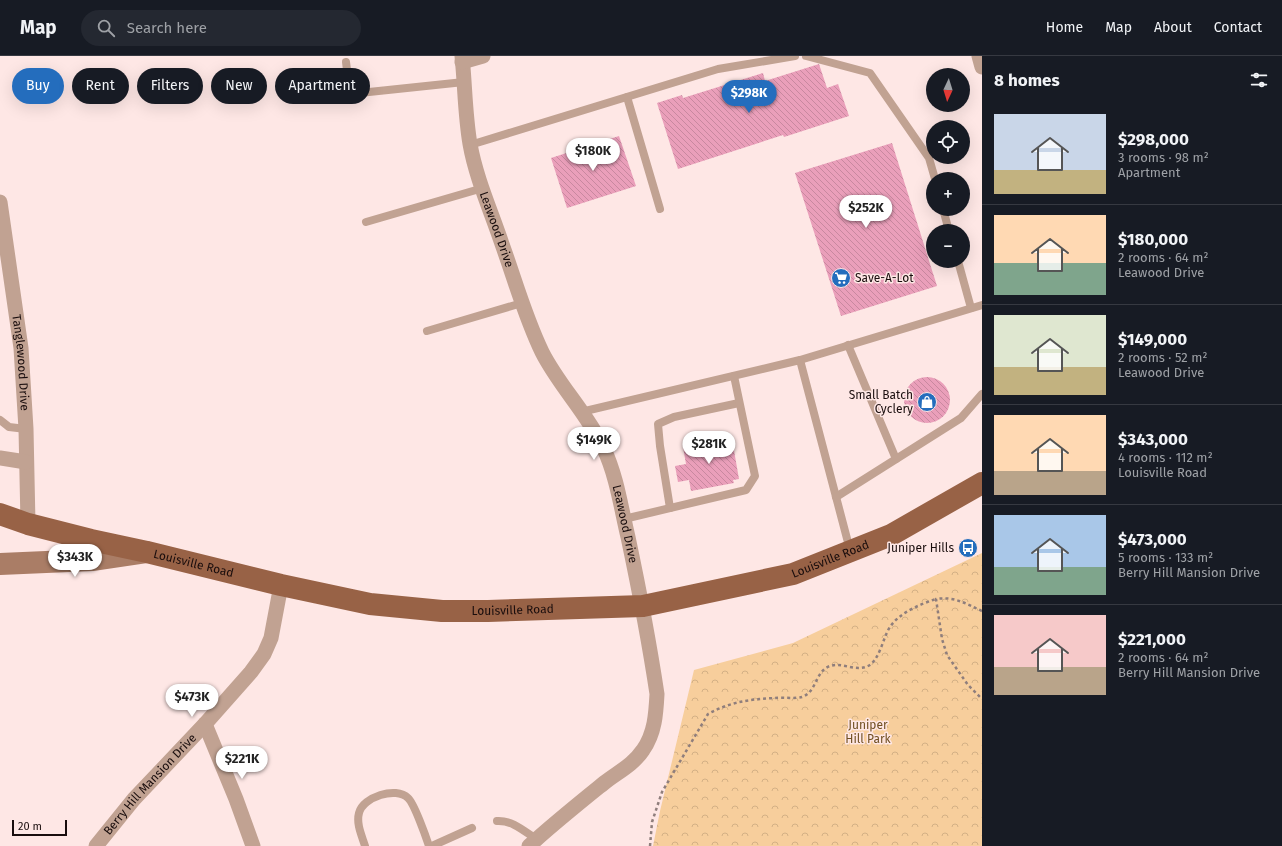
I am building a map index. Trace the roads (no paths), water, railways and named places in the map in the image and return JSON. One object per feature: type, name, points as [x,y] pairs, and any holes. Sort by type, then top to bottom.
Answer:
[{"type":"main road","name":"Louisville Road","points":[[0,514],[28,524],[91,540],[147,552],[281,585],[370,604],[442,611],[488,612],[643,606],[793,574],[891,534],[982,483]]},
{"type":"main road","name":"Louisville Road","points":[[0,531],[28,524]]},
{"type":"street","points":[[462,59],[483,56]]},
{"type":"street","points":[[979,56],[982,67]]},
{"type":"street","name":"Leawood Drive","points":[[462,59],[470,145],[530,327],[542,353],[604,449],[613,473],[643,606],[657,694],[657,708],[652,732],[644,749],[630,765],[548,828],[532,843]]},
{"type":"street","name":"Tanglewood Drive","points":[[0,202],[21,348],[26,429],[28,524]]},
{"type":"street","points":[[0,458],[26,462]]},
{"type":"street","points":[[0,520],[28,524]]},
{"type":"street","points":[[0,564],[92,560],[147,552]]},
{"type":"street","name":"Berry Hill Mansion Drive","points":[[96,846],[139,793],[205,724],[251,672],[264,654],[271,638],[281,585]]},
{"type":"street","name":"Berry Hill Mansion Drive","points":[[205,724],[236,799],[253,846]]},
{"type":"lane","points":[[470,145],[718,69],[795,56]]},
{"type":"lane","points":[[806,56],[870,73],[929,158],[933,172]]},
{"type":"lane","points":[[346,62],[350,94],[464,82]]},
{"type":"lane","points":[[627,97],[660,209]]},
{"type":"lane","points":[[366,222],[483,188]]},
{"type":"lane","points":[[960,268],[971,308]]},
{"type":"lane","points":[[427,331],[522,303]]},
{"type":"lane","points":[[581,412],[800,360],[982,304]]},
{"type":"lane","points":[[848,345],[896,459]]},
{"type":"lane","points":[[800,360],[850,551]]},
{"type":"lane","points":[[624,519],[746,490],[755,476],[734,376]]},
{"type":"lane","points":[[836,497],[961,418],[982,394]]},
{"type":"lane","points":[[670,508],[658,424],[674,417],[739,403]]},
{"type":"lane","points":[[0,420],[9,427],[26,429]]},
{"type":"lane","points":[[365,846],[358,821],[359,811],[368,801],[380,795],[393,792],[400,793],[409,798],[429,846]]},
{"type":"lane","points":[[497,821],[502,820],[515,825],[532,843]]},
{"type":"lane","points":[[432,846],[472,828]]},
{"type":"place","name":"Save-A-Lot","points":[[841,278]]},
{"type":"place","name":"Small Batch Cyclery","points":[[927,402]]},
{"type":"place","name":"Juniper Hills","points":[[968,548]]},
{"type":"park label","name":"Juniper Hill Park","points":[[868,732]]}]
